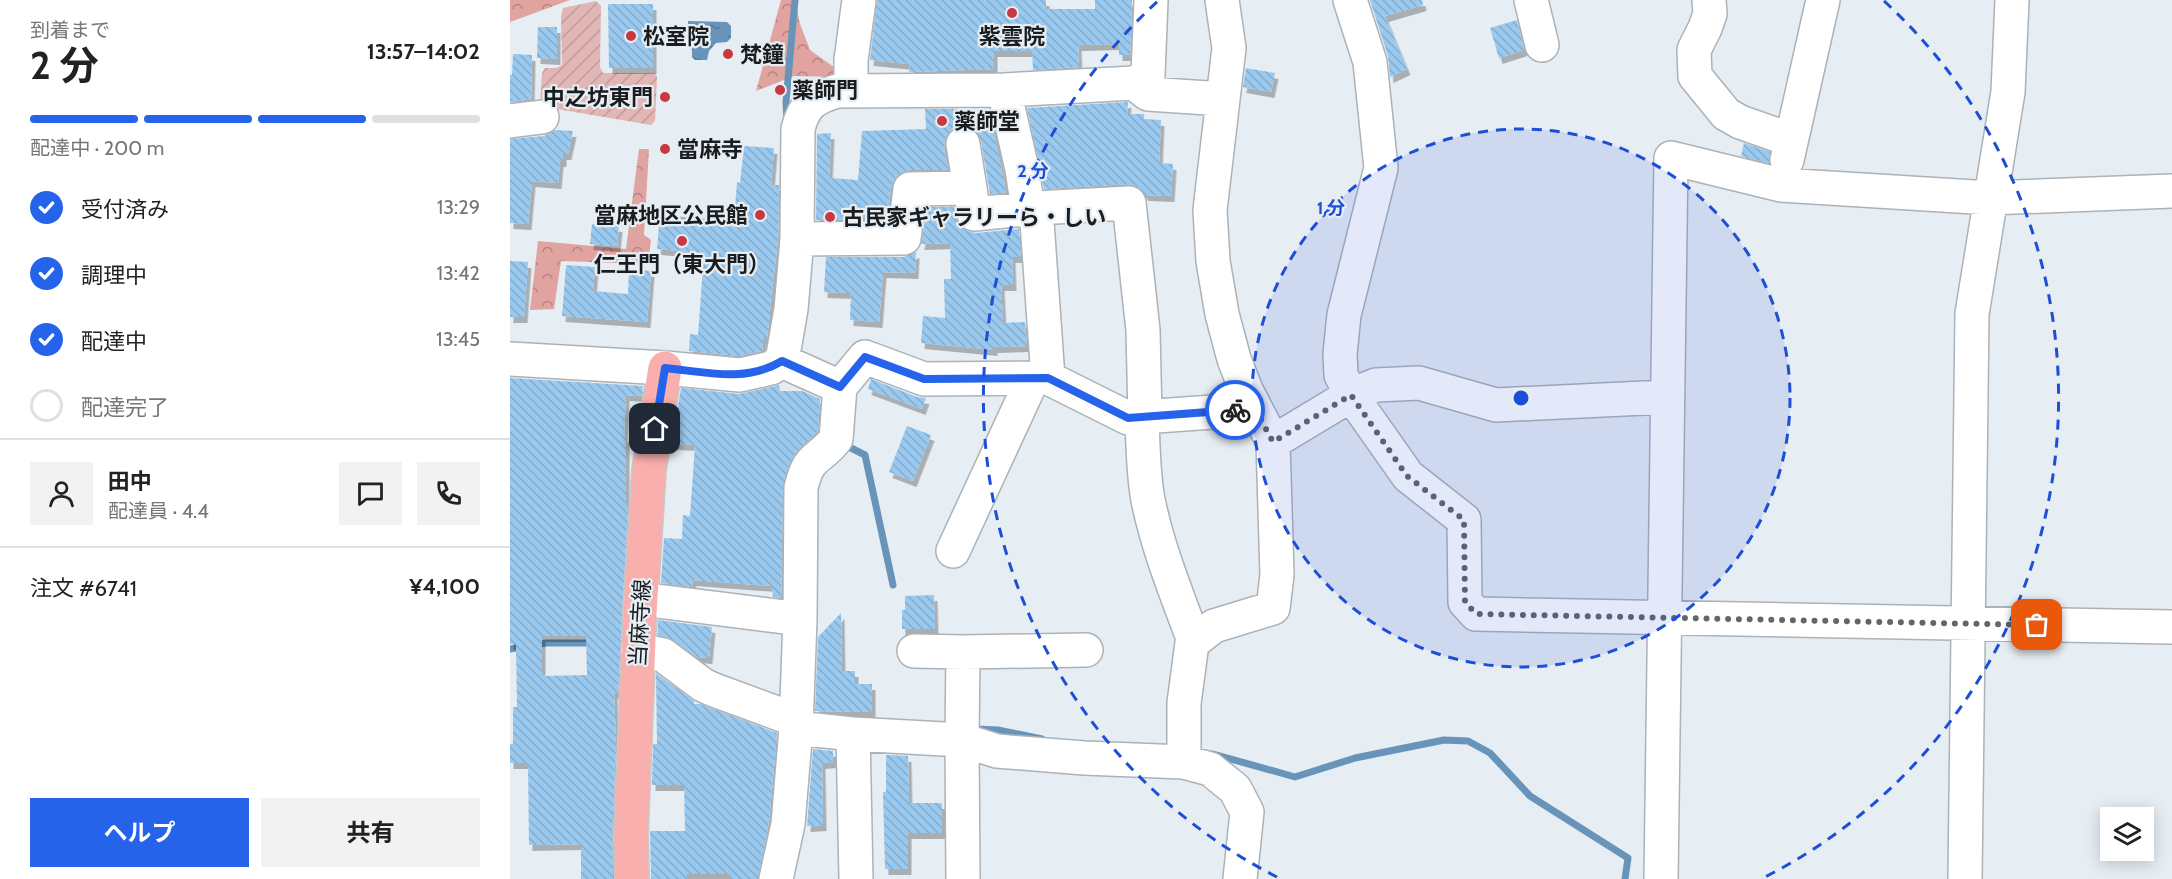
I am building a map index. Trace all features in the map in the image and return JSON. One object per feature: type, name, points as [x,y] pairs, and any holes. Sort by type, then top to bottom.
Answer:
[{"type":"main road","name":"当麻寺線","points":[[632,879],[631,834],[638,650],[648,470],[665,368]]},
{"type":"street","points":[[851,91],[850,60],[859,0]]},
{"type":"street","points":[[777,364],[791,309],[797,239],[798,129],[801,119],[816,98],[837,91],[1004,90],[1134,83],[1148,75],[1150,0]]},
{"type":"street","points":[[1194,641],[1214,626],[1273,608],[1277,575],[1273,442],[1255,409],[1234,358],[1222,314],[1213,261],[1210,210],[1229,48],[1222,0]]},
{"type":"street","points":[[1350,0],[1370,62],[1381,168],[1344,315],[1340,354],[1341,375],[1351,395],[1407,476],[1464,520],[1465,602],[1476,614],[2172,627]]},
{"type":"street","points":[[1531,0],[1542,45]]},
{"type":"street","points":[[1709,0],[1710,14],[1706,28],[1694,50],[1695,76],[1726,114],[1740,122],[1791,140]]},
{"type":"street","points":[[1781,185],[1823,0]]},
{"type":"street","points":[[1965,879],[1971,314],[2008,92],[2012,0]]},
{"type":"street","points":[[1134,83],[1148,94],[1223,99]]},
{"type":"street","points":[[953,550],[1041,378],[1032,208],[1004,90]]},
{"type":"street","points":[[510,121],[542,117]]},
{"type":"street","points":[[963,144],[974,214],[1032,208],[1129,203],[1143,330],[1144,464],[1148,500],[1162,553],[1194,641],[1184,703],[1184,753]]},
{"type":"street","points":[[1661,879],[1671,158],[1781,185],[1990,198],[2172,191]]},
{"type":"street","points":[[797,239],[904,238],[910,189],[969,188]]},
{"type":"street","points":[[776,879],[788,824],[796,724],[801,488],[805,470],[815,457],[834,442],[840,387],[865,357],[924,379],[1041,378],[1128,418],[1255,409]]},
{"type":"street","points":[[510,359],[740,375],[777,364],[840,387]]},
{"type":"street","points":[[1273,442],[1351,395],[1376,385],[1419,383],[1496,405],[1666,397]]},
{"type":"street","points":[[641,599],[800,619]]},
{"type":"street","points":[[638,650],[663,655],[703,685],[796,724],[853,734],[962,732],[996,751],[1084,758],[1184,753],[1210,769],[1235,789],[1247,812],[1240,879]]},
{"type":"street","points":[[914,651],[1086,650]]},
{"type":"street","points":[[963,652],[963,879]]},
{"type":"street","points":[[853,734],[856,879]]},
{"type":"green space","points":[[510,0],[570,0],[510,22]]},
{"type":"green space","points":[[781,0],[795,0],[800,24],[810,50],[838,70],[837,77],[794,76],[756,91]]},
{"type":"green space","points":[[639,149],[649,149],[644,235],[651,240],[648,264],[561,261],[554,309],[530,310],[538,241],[626,249]]},
{"type":"shaded area","points":[[596,1],[601,6],[600,67],[603,73],[655,73],[657,77],[655,121],[651,125],[545,107],[540,104],[542,73],[545,68],[556,68],[562,65],[561,17],[563,8]]},
{"type":"water","points":[[688,21],[727,22],[731,26],[731,38],[727,42],[716,43],[709,51],[707,60],[695,60],[692,57]]},
{"type":"building","points":[[877,0],[1046,0],[1046,9],[1095,9],[1095,0],[1132,0],[1130,55],[1119,55],[1119,44],[1078,45],[1079,67],[1033,70],[1032,51],[994,51],[994,69],[909,72],[910,64],[870,60]]},
{"type":"building","points":[[1370,0],[1422,0],[1423,5],[1385,16],[1407,69],[1390,77],[1388,56]]},
{"type":"building","name":"松室院","points":[[608,4],[653,4],[653,68],[609,68]]},
{"type":"building","points":[[1517,20],[1524,50],[1499,58],[1490,28]]},
{"type":"building","points":[[538,27],[557,27],[557,59],[537,58]]},
{"type":"building","points":[[513,54],[532,55],[531,99],[510,102]]},
{"type":"building","points":[[1246,68],[1275,73],[1271,92],[1243,87]]},
{"type":"building","points":[[1128,102],[1127,114],[1144,114],[1144,119],[1161,120],[1159,163],[1173,164],[1171,196],[1145,195],[1138,186],[1128,184],[1044,189],[1027,108]]},
{"type":"building","points":[[925,109],[958,109],[958,118],[991,118],[1006,192],[990,194],[978,133],[970,127],[961,125],[952,129],[945,138],[944,147],[948,170],[909,170],[895,178],[891,187],[887,219],[816,220],[817,134],[831,133],[829,178],[858,180],[862,131],[926,129]]},
{"type":"building","points":[[555,130],[573,131],[568,154],[563,154],[563,161],[560,161],[558,183],[532,181],[528,224],[510,223],[510,139],[544,136]]},
{"type":"building","points":[[1744,143],[1770,152],[1769,163],[1741,156]]},
{"type":"building","points":[[744,146],[774,148],[771,185],[779,185],[778,238],[767,338],[763,338],[762,351],[739,356],[689,351],[690,334],[698,335],[704,253],[657,249],[660,215],[734,221],[737,182],[740,183]]},
{"type":"building","points":[[927,207],[954,207],[959,225],[967,231],[976,233],[1019,229],[1021,257],[1012,257],[1013,285],[1001,285],[1003,323],[1025,322],[1027,346],[994,347],[994,350],[921,343],[923,316],[945,318],[944,279],[951,279],[950,243],[921,244]]},
{"type":"building","points":[[592,224],[619,226],[617,246],[590,244]]},
{"type":"building","points":[[916,252],[915,273],[883,272],[879,322],[850,320],[851,293],[824,292],[826,257],[904,257]]},
{"type":"building","points":[[510,261],[528,262],[524,317],[510,317]]},
{"type":"building","points":[[566,265],[595,267],[593,291],[628,294],[629,269],[651,271],[647,322],[562,316]]},
{"type":"building","points":[[510,378],[643,386],[642,396],[626,395],[624,436],[626,436],[626,502],[628,502],[618,692],[614,693],[616,744],[612,833],[613,879],[581,879],[581,844],[529,845],[528,763],[510,763],[510,744],[513,744],[513,707],[517,707],[516,644],[510,644]],"holes":[[[542,636],[586,636],[587,675],[542,676]]]},
{"type":"building","points":[[871,379],[917,397],[926,398],[922,409],[868,389]]},
{"type":"building","points":[[779,385],[780,391],[802,391],[820,399],[818,431],[795,453],[783,483],[781,598],[773,597],[772,586],[693,580],[692,587],[661,583],[664,538],[682,539],[683,515],[690,516],[695,445],[672,444],[681,388],[739,394]]},
{"type":"building","points":[[907,426],[931,435],[913,481],[889,472]]},
{"type":"building","points":[[934,595],[935,629],[902,629],[905,596]]},
{"type":"building","points":[[841,613],[842,671],[855,671],[855,684],[872,684],[872,712],[815,711],[818,637]]},
{"type":"building","points":[[658,620],[712,627],[709,658],[697,657],[674,640],[658,635]]},
{"type":"building","points":[[656,673],[694,701],[694,704],[700,704],[777,733],[769,821],[758,879],[730,879],[730,874],[687,874],[687,879],[651,879],[650,831],[685,831],[684,785],[652,785],[653,744],[657,744]]},
{"type":"building","points":[[813,749],[833,751],[833,762],[822,763],[823,825],[807,826]]},
{"type":"building","points":[[886,755],[908,756],[909,803],[942,803],[942,833],[908,833],[908,869],[885,869],[883,792],[886,792]]},
{"type":"waterway","points":[[787,120],[786,102],[795,0]]},
{"type":"waterway","points":[[843,444],[865,455],[893,585]]},
{"type":"waterway","points":[[510,649],[546,643],[594,643]]},
{"type":"waterway","points":[[976,729],[998,730],[1042,739]]},
{"type":"waterway","points":[[1213,754],[1295,777],[1355,758],[1444,740],[1468,741],[1490,753],[1530,796],[1628,858],[1625,879]]},
{"type":"way so far","points":[[1235,410],[1255,409],[1273,442],[1351,395],[1407,476],[1464,520],[1465,602],[1476,614],[2037,625]]},
{"type":"place","name":"紫雲院","points":[[1012,13]]},
{"type":"place","name":"松室院","points":[[631,36]]},
{"type":"place","name":"梵鐘","points":[[728,54]]},
{"type":"place","name":"薬師門","points":[[780,90]]},
{"type":"place","name":"中之坊東門","points":[[665,97]]},
{"type":"place","name":"薬師堂","points":[[942,121]]},
{"type":"place","name":"當麻寺","points":[[665,149]]},
{"type":"place","name":"當麻地区公民館","points":[[760,215]]},
{"type":"place","name":"古民家ギャラリーら・しい","points":[[830,217]]},
{"type":"place","name":"仁王門（東大門）","points":[[682,241]]},
{"type":"route","points":[[655,429],[665,368],[740,375],[771,368],[782,361],[840,387],[865,357],[924,379],[1048,378],[1128,418],[1235,410]]}]
